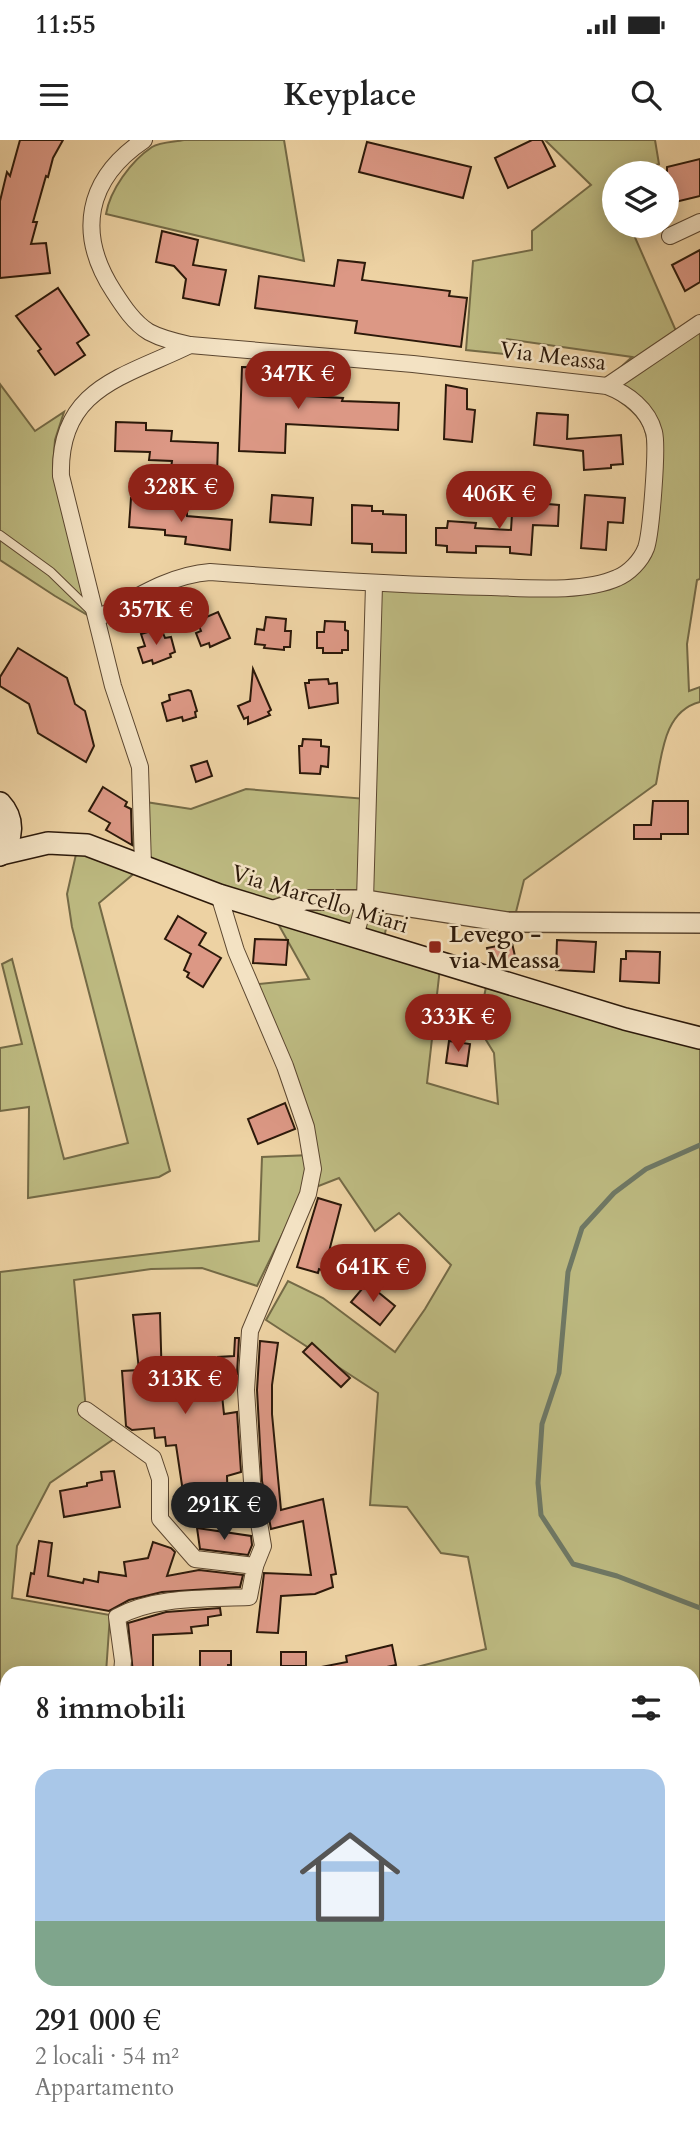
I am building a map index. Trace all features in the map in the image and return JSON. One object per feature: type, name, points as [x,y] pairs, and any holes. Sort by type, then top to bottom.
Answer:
[{"type":"main road","points":[[0,803],[9,817],[11,827]]},
{"type":"main road","name":"Via Marcello Miari","points":[[0,855],[6,846],[11,827],[27,839],[87,845],[219,895],[625,1019],[700,1038]]},
{"type":"main road","name":"Via Marcello Miari","points":[[0,855],[48,843]]},
{"type":"street","name":"Via Meassa","points":[[98,618],[148,591],[192,573],[374,584],[558,589],[610,581],[625,574],[639,560],[647,545],[656,442],[650,421],[621,391],[607,386],[412,364],[190,345],[148,331],[123,306],[102,272],[90,222],[99,189],[118,160],[144,140]]},
{"type":"street","points":[[679,232],[700,222]]},
{"type":"street","points":[[607,386],[700,323]]},
{"type":"street","name":"Via Meassa","points":[[143,866],[140,767],[114,686],[61,476],[61,461],[66,430],[80,406],[104,385],[190,345]]},
{"type":"street","points":[[355,937],[365,900],[374,584]]},
{"type":"street","points":[[123,1666],[117,1617],[133,1608],[191,1600],[248,1597],[263,1546],[253,1482],[246,1390],[250,1331],[308,1194],[313,1169],[306,1127],[289,1078],[236,951],[219,895]]},
{"type":"street","points":[[271,911],[305,900],[365,900],[507,922],[700,923]]},
{"type":"street","points":[[86,1410],[153,1458],[160,1479],[160,1520],[195,1559],[255,1566]]},
{"type":"lane","points":[[0,534],[51,572],[98,618]]},
{"type":"shaded area","points":[[184,140],[284,140],[304,261],[106,214],[117,186],[144,153],[155,145]]},
{"type":"shaded area","points":[[545,140],[655,140],[658,161],[602,161],[602,238],[635,238],[676,331],[700,317],[700,579],[697,580],[687,644],[689,691],[700,687],[700,702],[679,714],[672,724],[663,747],[656,784],[524,880],[515,916],[391,904],[383,943],[441,959],[427,1083],[498,1104],[494,1053],[478,1027],[489,972],[700,1029],[700,1666],[421,1666],[486,1649],[468,1557],[441,1553],[407,1507],[370,1505],[378,1393],[266,1320],[288,1281],[323,1298],[395,1352],[451,1265],[399,1213],[375,1231],[339,1178],[303,1192],[257,1286],[202,1268],[151,1269],[74,1280],[86,1410],[121,1434],[50,1483],[17,1546],[12,1598],[110,1615],[106,1666],[0,1666],[0,1272],[259,1241],[262,1157],[311,1155],[250,985],[309,979],[271,911],[143,866],[99,903],[170,1171],[159,1177],[28,1198],[29,1107],[0,1111],[0,1048],[22,1044],[2,964],[12,959],[64,1159],[128,1143],[72,927],[67,894],[79,841],[142,865],[134,846],[139,801],[191,809],[246,789],[366,799],[374,585],[469,589],[550,588],[586,584],[614,577],[631,565],[640,546],[645,525],[648,462],[646,434],[642,424],[627,407],[599,387],[632,357],[507,339],[504,354],[466,350],[473,261],[532,250],[532,231],[591,185]]},
{"type":"shaded area","points":[[0,384],[35,431],[64,412],[55,440],[53,467],[60,500],[96,620],[0,560]]},
{"type":"building","points":[[20,140],[63,140],[53,158],[48,177],[46,176],[33,222],[37,222],[31,244],[46,243],[50,273],[0,278],[0,201],[7,172],[10,176]]},
{"type":"building","points":[[532,140],[542,140],[555,166],[508,188],[495,158]]},
{"type":"building","points":[[367,142],[471,167],[463,198],[359,172]]},
{"type":"building","points":[[700,159],[700,196],[679,201],[679,164]]},
{"type":"building","points":[[162,231],[198,240],[193,265],[226,270],[219,305],[183,298],[186,279],[174,266],[156,262]]},
{"type":"building","points":[[700,250],[700,282],[685,291],[672,265]]},
{"type":"building","points":[[338,260],[365,263],[362,280],[450,291],[449,296],[467,298],[461,347],[355,333],[357,321],[255,308],[259,276],[334,286]]},
{"type":"building","points":[[58,288],[89,335],[77,343],[85,355],[55,375],[38,351],[41,349],[16,316]]},
{"type":"building","points":[[242,367],[287,368],[286,395],[399,403],[398,430],[286,424],[285,453],[239,451]]},
{"type":"building","points":[[446,385],[467,389],[467,409],[475,410],[472,442],[444,439]]},
{"type":"building","points":[[537,413],[568,415],[567,439],[621,435],[623,464],[611,465],[611,468],[584,470],[583,451],[534,445]]},
{"type":"building","points":[[116,422],[146,423],[146,430],[172,431],[171,441],[218,443],[217,475],[193,474],[193,469],[171,468],[172,461],[149,460],[150,452],[115,451]]},
{"type":"building","points":[[272,495],[313,498],[311,525],[270,522]]},
{"type":"building","points":[[585,495],[625,498],[623,523],[608,522],[606,550],[581,548]]},
{"type":"building","points":[[131,498],[160,501],[159,505],[187,507],[187,516],[232,520],[230,550],[185,544],[186,537],[165,535],[165,530],[129,527]]},
{"type":"building","points":[[523,502],[559,505],[558,526],[533,525],[531,555],[510,553],[510,547],[476,546],[476,553],[447,552],[447,546],[436,545],[436,528],[447,528],[448,521],[476,523],[475,528],[511,530],[512,514],[522,514]]},
{"type":"building","points":[[352,505],[372,506],[372,511],[383,511],[383,514],[406,515],[406,553],[372,552],[372,544],[352,543]]},
{"type":"building","points":[[218,612],[230,638],[210,647],[209,643],[201,646],[196,633],[201,631],[197,621]]},
{"type":"building","points":[[266,617],[286,619],[285,631],[291,631],[290,647],[284,647],[284,650],[255,644],[257,629],[264,630]]},
{"type":"building","points":[[325,621],[345,622],[348,650],[342,650],[342,653],[323,653],[323,648],[317,648],[317,632],[324,632]]},
{"type":"building","points":[[161,628],[165,638],[171,637],[175,652],[170,654],[171,657],[153,664],[152,660],[143,663],[138,648],[145,646],[141,634]]},
{"type":"building","points":[[18,648],[67,678],[75,704],[85,711],[94,746],[86,762],[38,733],[29,704],[0,686],[0,677]]},
{"type":"building","points":[[253,669],[271,710],[268,712],[270,715],[248,724],[248,717],[244,719],[238,706],[250,701]]},
{"type":"building","points":[[328,679],[329,684],[337,683],[338,703],[309,708],[305,683],[309,683],[309,680]]},
{"type":"building","points":[[191,691],[197,711],[196,717],[183,721],[182,717],[167,721],[162,703],[170,700],[169,695]]},
{"type":"building","points":[[303,739],[321,740],[321,746],[329,747],[328,767],[321,766],[320,774],[300,773],[299,746],[302,746]]},
{"type":"building","points":[[207,761],[212,776],[196,782],[191,766]]},
{"type":"building","points":[[103,787],[127,802],[125,806],[131,809],[132,845],[106,830],[110,823],[89,811]]},
{"type":"building","points":[[653,801],[688,801],[688,834],[661,834],[661,839],[634,839],[634,825],[651,825]]},
{"type":"building","points":[[178,916],[206,933],[199,945],[221,958],[203,987],[187,977],[189,973],[184,970],[191,954],[165,939]]},
{"type":"building","points":[[255,939],[288,940],[286,965],[253,963]]},
{"type":"building","points":[[557,940],[596,942],[594,972],[556,970]]},
{"type":"building","points":[[512,943],[517,965],[502,968],[491,964],[487,948]]},
{"type":"building","points":[[626,951],[660,952],[659,983],[620,981],[621,959],[626,959]]},
{"type":"building","points":[[449,1041],[470,1044],[467,1066],[446,1063]]},
{"type":"building","points":[[285,1103],[295,1129],[258,1144],[248,1119]]},
{"type":"building","points":[[318,1198],[341,1205],[324,1271],[319,1269],[318,1273],[297,1267]]},
{"type":"building","points":[[367,1283],[395,1306],[380,1325],[351,1302]]},
{"type":"building","points":[[160,1313],[162,1384],[200,1381],[200,1371],[219,1370],[218,1357],[234,1356],[235,1338],[239,1338],[237,1374],[220,1376],[224,1414],[237,1412],[241,1472],[227,1476],[228,1508],[195,1509],[195,1490],[183,1492],[176,1445],[166,1446],[165,1437],[155,1438],[154,1428],[132,1430],[126,1426],[122,1371],[139,1370],[133,1315]]},
{"type":"building","points":[[260,1341],[278,1343],[272,1385],[272,1414],[281,1510],[323,1499],[336,1574],[331,1575],[333,1587],[315,1594],[281,1596],[278,1633],[257,1632],[264,1573],[311,1575],[303,1521],[271,1529],[262,1481],[257,1390]]},
{"type":"building","points":[[312,1343],[350,1378],[341,1387],[303,1352]]},
{"type":"building","points":[[114,1471],[120,1507],[64,1517],[60,1491],[87,1486],[87,1483],[102,1480],[101,1472]]},
{"type":"building","points":[[197,1528],[251,1536],[252,1545],[248,1555],[200,1549]]},
{"type":"building","points":[[39,1541],[52,1543],[48,1576],[83,1583],[84,1579],[98,1582],[99,1572],[126,1576],[124,1562],[148,1558],[153,1542],[175,1552],[167,1576],[199,1570],[243,1575],[240,1587],[162,1592],[129,1600],[109,1611],[27,1596],[31,1573],[34,1574]]},
{"type":"building","points":[[220,1608],[221,1615],[208,1617],[208,1625],[191,1627],[192,1633],[153,1635],[153,1666],[132,1666],[128,1623],[166,1612]]},
{"type":"building","points":[[392,1645],[396,1665],[326,1666],[347,1662],[346,1656]]},
{"type":"building","points":[[200,1651],[231,1651],[231,1665],[200,1666]]},
{"type":"building","points":[[281,1652],[306,1652],[306,1666],[281,1666]]},
{"type":"waterway","points":[[700,1145],[646,1169],[614,1193],[582,1228],[568,1272],[559,1373],[542,1424],[538,1483],[541,1515],[573,1564],[617,1576],[700,1608]]},
{"type":"place","name":"Levego - via Meassa","points":[[435,947]]}]
